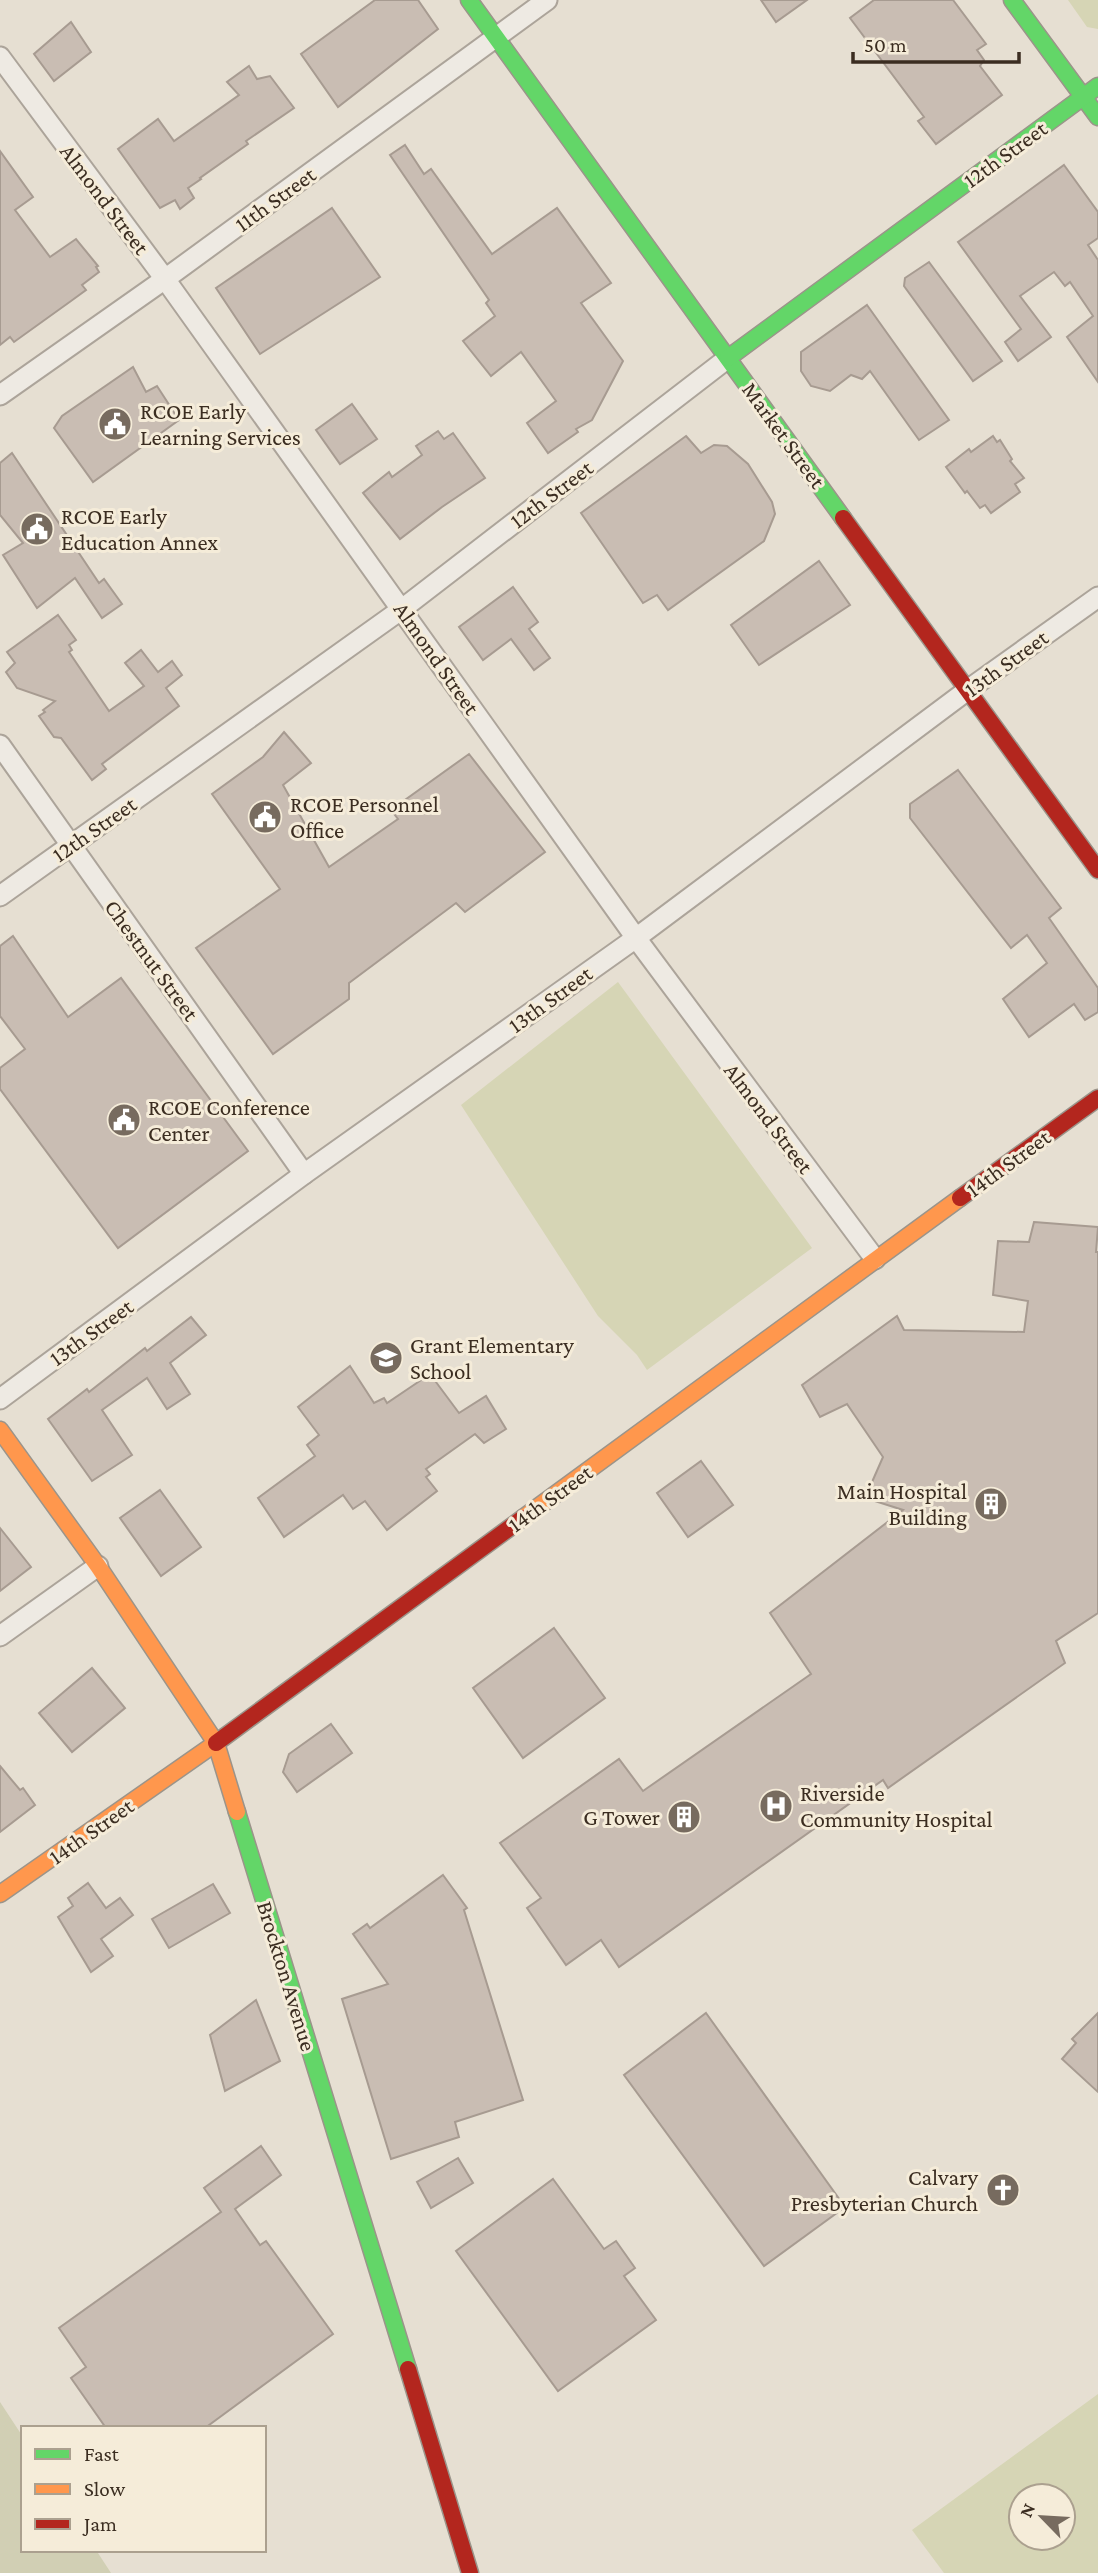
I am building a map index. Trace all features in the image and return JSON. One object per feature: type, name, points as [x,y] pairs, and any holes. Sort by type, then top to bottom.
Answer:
[{"type":"main road","name":"Market Street","points":[[469,0],[1098,870]]},
{"type":"main road","points":[[1012,0],[1098,117]]},
{"type":"main road","name":"12th Street","points":[[728,358],[1098,86]]},
{"type":"main road","name":"14th Street","points":[[0,1894],[216,1744],[1098,1098]]},
{"type":"main road","name":"Brockton Avenue","points":[[0,1430],[98,1566],[216,1744],[470,2573]]},
{"type":"street","name":"11th Street","points":[[0,395],[165,279],[547,0]]},
{"type":"street","name":"Almond Street","points":[[0,57],[165,279],[636,938],[875,1259]]},
{"type":"street","name":"12th Street","points":[[0,896],[402,608],[728,358]]},
{"type":"street","name":"13th Street","points":[[0,1399],[304,1174],[636,938],[969,689],[1098,597]]},
{"type":"street","name":"Chestnut Street","points":[[0,745],[304,1174]]},
{"type":"street","points":[[0,1636],[98,1566]]},
{"type":"green space","points":[[1068,0],[1098,0],[1098,29],[1087,27]]},
{"type":"green space","points":[[618,982],[812,1248],[647,1370],[637,1355],[598,1316],[461,1105]]},
{"type":"green space","points":[[1098,2394],[1098,2573],[944,2573],[912,2530]]},
{"type":"shaded area","points":[[0,2402],[21,2434],[21,2552],[97,2552],[111,2573],[0,2573]]},
{"type":"building","points":[[375,0],[418,0],[438,29],[338,107],[301,54]]},
{"type":"building","points":[[761,0],[807,0],[776,22]]},
{"type":"building","points":[[874,0],[953,0],[986,44],[977,50],[984,60],[980,66],[1002,95],[936,144],[918,121],[924,117],[850,18]]},
{"type":"building","points":[[71,22],[91,52],[54,81],[34,54]]},
{"type":"building","points":[[249,66],[257,79],[270,76],[294,108],[246,141],[248,144],[188,188],[194,198],[180,209],[175,200],[160,208],[118,149],[158,119],[174,141],[239,95],[227,82]]},
{"type":"building","points":[[405,145],[424,174],[431,169],[492,254],[557,208],[611,283],[581,303],[623,361],[592,420],[576,429],[578,432],[548,453],[527,423],[556,401],[521,352],[491,376],[463,341],[495,316],[486,303],[489,300],[390,155]]},
{"type":"building","points":[[0,151],[33,197],[15,210],[50,257],[76,239],[98,266],[96,267],[99,272],[82,285],[86,290],[14,342],[10,337],[0,345]]},
{"type":"building","points":[[1064,165],[1098,212],[1098,238],[1088,245],[1098,260],[1098,382],[1067,337],[1093,316],[1070,282],[1065,286],[1054,272],[1020,296],[1051,337],[1018,361],[1005,342],[1021,329],[958,242]]},
{"type":"building","points":[[332,208],[380,277],[260,354],[216,288]]},
{"type":"building","points":[[929,262],[1002,361],[973,381],[904,286],[905,278]]},
{"type":"building","points":[[867,305],[949,420],[919,440],[870,371],[862,379],[851,375],[830,391],[811,386],[801,371],[801,352]]},
{"type":"building","name":"RCOE Early Learning Services","points":[[133,367],[146,392],[157,386],[179,420],[93,482],[54,428],[62,416]]},
{"type":"building","points":[[352,404],[377,439],[340,464],[316,430]]},
{"type":"building","points":[[438,431],[444,439],[453,433],[485,478],[400,539],[363,493],[389,472],[392,477],[422,455],[416,446]]},
{"type":"building","points":[[686,436],[701,453],[714,445],[727,446],[748,464],[772,502],[775,514],[764,541],[668,610],[657,595],[643,603],[581,513]]},
{"type":"building","points":[[993,436],[997,442],[1000,440],[1012,459],[1010,461],[1024,478],[1015,484],[1020,492],[991,513],[985,505],[980,508],[967,491],[965,493],[946,467],[969,449],[971,452]]},
{"type":"building","name":"RCOE Early Education Annex","points":[[12,453],[99,583],[104,579],[122,604],[102,618],[75,578],[37,608],[3,555],[23,543],[0,515],[0,463]]},
{"type":"building","points":[[819,561],[850,605],[759,665],[731,625]]},
{"type":"building","points":[[513,587],[538,622],[529,629],[550,658],[534,670],[511,639],[483,660],[459,627]]},
{"type":"building","points":[[58,615],[76,640],[69,645],[72,650],[69,652],[109,711],[144,686],[125,663],[141,650],[158,672],[172,661],[182,675],[166,688],[179,706],[102,764],[106,769],[92,780],[61,738],[54,737],[39,716],[55,701],[17,688],[6,672],[15,663],[7,652]]},
{"type":"building","points":[[284,732],[311,763],[283,785],[329,867],[398,819],[391,810],[469,754],[545,852],[465,912],[456,903],[349,983],[349,999],[273,1054],[196,948],[280,889],[212,794],[263,757]]},
{"type":"building","points":[[958,770],[1061,908],[1049,918],[1098,988],[1098,1012],[1085,1020],[1074,1004],[1029,1037],[1003,999],[1047,963],[1027,935],[1011,948],[910,818],[910,804]]},
{"type":"building","name":"RCOE Conference Center","points":[[13,936],[68,1017],[121,978],[248,1151],[118,1248],[0,1089],[0,1068],[25,1049],[0,1016],[0,946]]},
{"type":"building","name":"Main Hospital Building","points":[[1034,1222],[1098,1227],[1098,1613],[1056,1641],[1065,1663],[888,1788],[883,1780],[619,1967],[601,1940],[566,1965],[527,1908],[541,1898],[500,1843],[619,1759],[643,1791],[811,1674],[770,1613],[903,1510],[865,1498],[883,1457],[847,1404],[820,1417],[802,1385],[897,1316],[904,1330],[1024,1332],[1028,1301],[993,1295],[998,1241],[1029,1242]]},
{"type":"building","points":[[191,1317],[206,1335],[170,1363],[190,1394],[167,1409],[147,1378],[102,1410],[132,1455],[92,1481],[48,1419],[87,1389],[89,1392],[145,1348],[147,1351]]},
{"type":"building","points":[[350,1366],[374,1403],[384,1398],[387,1403],[430,1374],[459,1413],[486,1396],[506,1429],[484,1443],[475,1434],[426,1469],[430,1474],[426,1477],[437,1491],[387,1530],[365,1501],[353,1509],[343,1495],[284,1537],[258,1498],[315,1456],[307,1445],[319,1435],[298,1407]]},
{"type":"building","points":[[701,1461],[733,1505],[688,1537],[657,1493]]},
{"type":"building","points":[[160,1490],[201,1547],[161,1576],[120,1518]]},
{"type":"building","points":[[0,1528],[31,1567],[0,1591]]},
{"type":"building","points":[[554,1628],[605,1698],[523,1758],[473,1688]]},
{"type":"building","points":[[92,1668],[125,1708],[72,1752],[39,1713]]},
{"type":"building","points":[[331,1724],[352,1753],[297,1792],[283,1772],[289,1754]]},
{"type":"building","points":[[0,1766],[20,1790],[23,1788],[35,1805],[0,1832]]},
{"type":"building","points":[[443,1875],[467,1908],[464,1910],[523,2100],[455,2122],[459,2137],[391,2159],[342,1999],[388,1984],[353,1934],[367,1924],[370,1928]]},
{"type":"building","points":[[88,1883],[106,1908],[120,1898],[133,1915],[101,1939],[113,1956],[91,1972],[58,1917],[73,1906],[68,1898]]},
{"type":"building","points":[[213,1884],[230,1913],[169,1948],[152,1919]]},
{"type":"building","points":[[256,2000],[280,2061],[225,2091],[210,2035]]},
{"type":"building","points":[[706,2013],[845,2207],[764,2266],[624,2075]]},
{"type":"building","points":[[1098,2013],[1098,2092],[1062,2059],[1076,2043],[1072,2039]]},
{"type":"building","points":[[261,2146],[281,2175],[235,2209],[260,2245],[266,2241],[333,2334],[208,2426],[105,2426],[71,2378],[86,2367],[59,2328],[221,2212],[204,2188]]},
{"type":"building","points":[[458,2158],[473,2183],[431,2208],[417,2182]]},
{"type":"building","points":[[553,2179],[604,2249],[616,2241],[635,2268],[624,2276],[656,2320],[558,2391],[456,2251]]},
{"type":"traffic: fast","points":[[469,0],[843,518]]},
{"type":"traffic: fast","points":[[1012,0],[1098,117]]},
{"type":"traffic: fast","points":[[728,358],[1098,86]]},
{"type":"traffic: fast","points":[[237,1812],[408,2369]]},
{"type":"traffic: slow","points":[[523,1518],[960,1198]]},
{"type":"traffic: slow","points":[[0,1430],[98,1566],[216,1743],[237,1812]]},
{"type":"traffic: slow","points":[[0,1894],[216,1743]]},
{"type":"traffic: jam","points":[[843,518],[1098,870]]},
{"type":"traffic: jam","points":[[960,1198],[1098,1098]]},
{"type":"traffic: jam","points":[[216,1743],[523,1518]]},
{"type":"traffic: jam","points":[[408,2369],[470,2573]]},
{"type":"place","name":"RCOE Early Learning Services","points":[[115,424]]},
{"type":"place","name":"RCOE Early Education Annex","points":[[37,529]]},
{"type":"place","name":"RCOE Personnel Office","points":[[265,817]]},
{"type":"place","name":"RCOE Conference Center","points":[[124,1120]]},
{"type":"place","name":"Grant Elementary School","points":[[386,1358]]},
{"type":"place","name":"Main Hospital Building","points":[[991,1504]]},
{"type":"place","name":"Riverside Community Hospital","points":[[776,1806]]},
{"type":"place","name":"G Tower","points":[[684,1817]]},
{"type":"place","name":"Calvary Presbyterian Church","points":[[1003,2190]]}]
